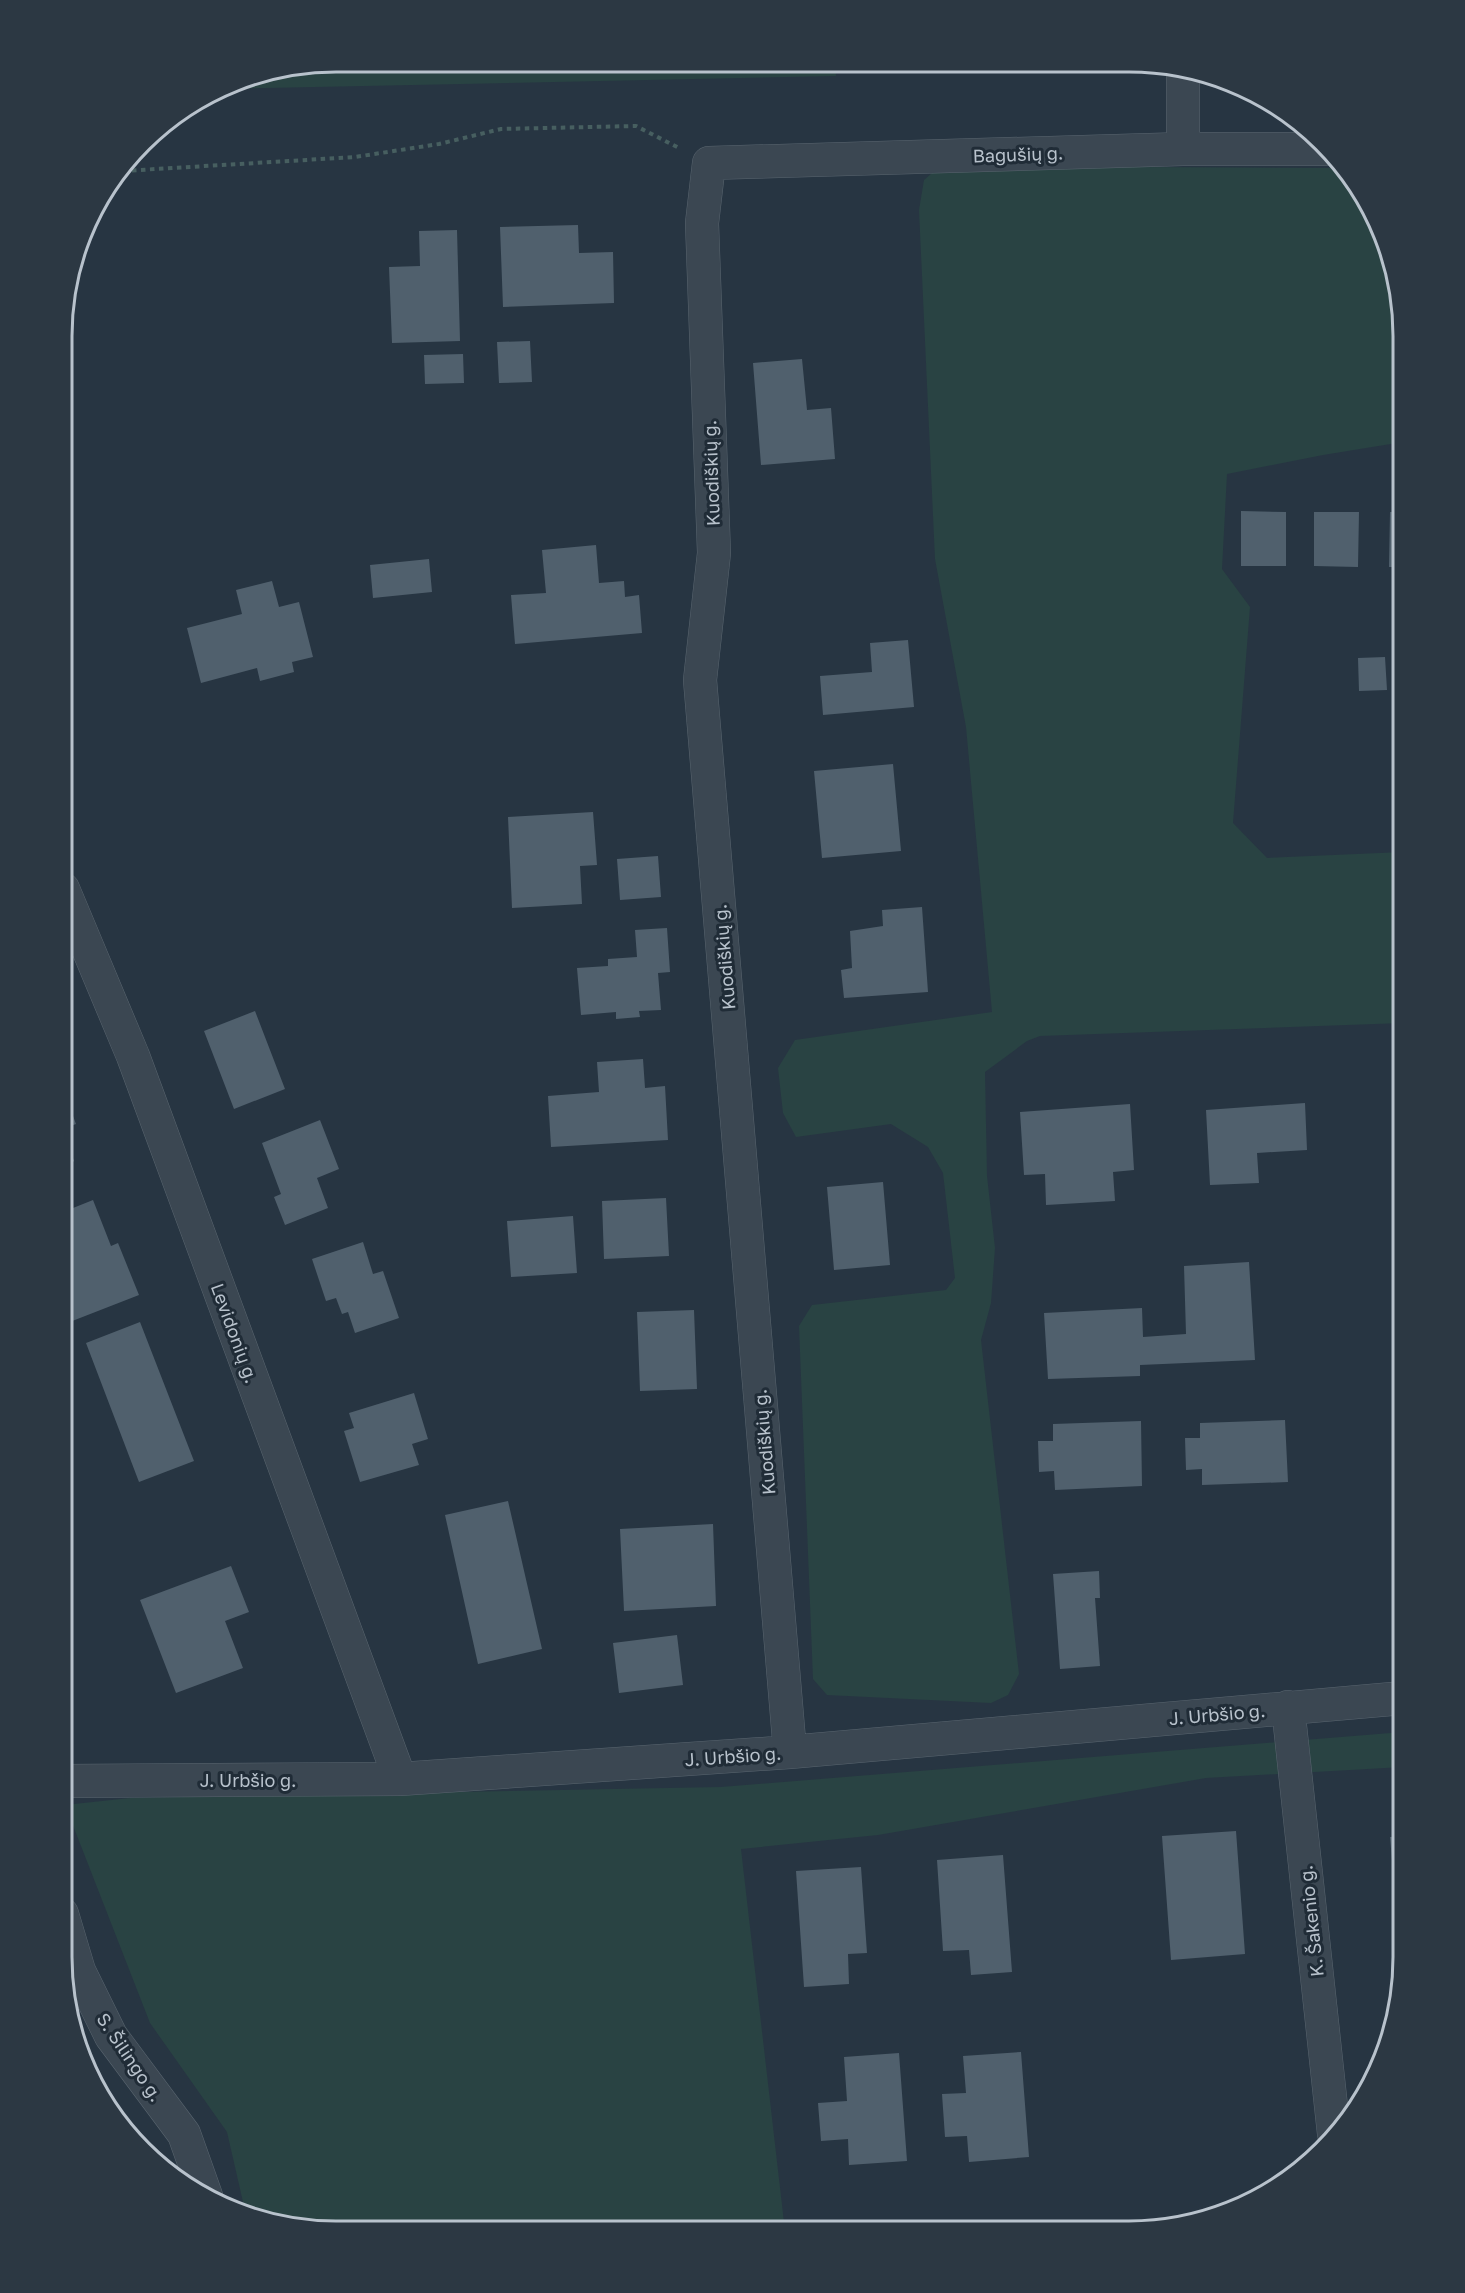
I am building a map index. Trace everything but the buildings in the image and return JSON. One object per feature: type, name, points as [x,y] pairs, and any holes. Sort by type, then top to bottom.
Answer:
[{"type":"street","points":[[1183,78],[1183,149]]},
{"type":"street","name":"Bagušių g.","points":[[709,163],[1183,149],[1316,149]]},
{"type":"street","name":"Kuodiškių g.","points":[[709,163],[702,223],[714,553],[700,680],[790,1752]]},
{"type":"street","name":"Levidonių g.","points":[[72,910],[137,1068],[400,1779]]},
{"type":"street","name":"J. Urbšio g.","points":[[72,1781],[400,1779],[790,1752],[1393,1699]]},
{"type":"street","name":"K. Šakenio g.","points":[[1288,1707],[1333,2124]]},
{"type":"street","name":"S. Šilingo g.","points":[[72,1948],[79,1971],[111,2036],[184,2134],[202,2185]]},
{"type":"path","points":[[131,171],[355,157],[439,144],[501,129],[624,126],[636,126],[709,163]]},
{"type":"green space","points":[[336,72],[836,72],[836,76],[244,89],[285,77]]},
{"type":"green space","points":[[940,166],[1332,168],[1358,204],[1379,251],[1391,302],[1393,336],[1393,444],[1227,474],[1222,569],[1250,607],[1233,823],[1267,858],[1393,852],[1393,1023],[1040,1036],[1027,1041],[985,1072],[987,1176],[995,1248],[991,1303],[981,1340],[1019,1674],[1008,1695],[991,1703],[827,1695],[813,1679],[799,1326],[812,1305],[946,1290],[955,1278],[943,1173],[928,1147],[891,1124],[796,1137],[783,1113],[778,1068],[795,1040],[992,1012],[966,727],[935,559],[919,210],[924,180]]},
{"type":"green space","points":[[1393,1733],[1393,1768],[1206,1778],[878,1835],[741,1849],[784,2221],[336,2221],[285,2216],[244,2204],[227,2132],[150,2023],[72,1823],[72,1804],[130,1798],[721,1787]]}]
